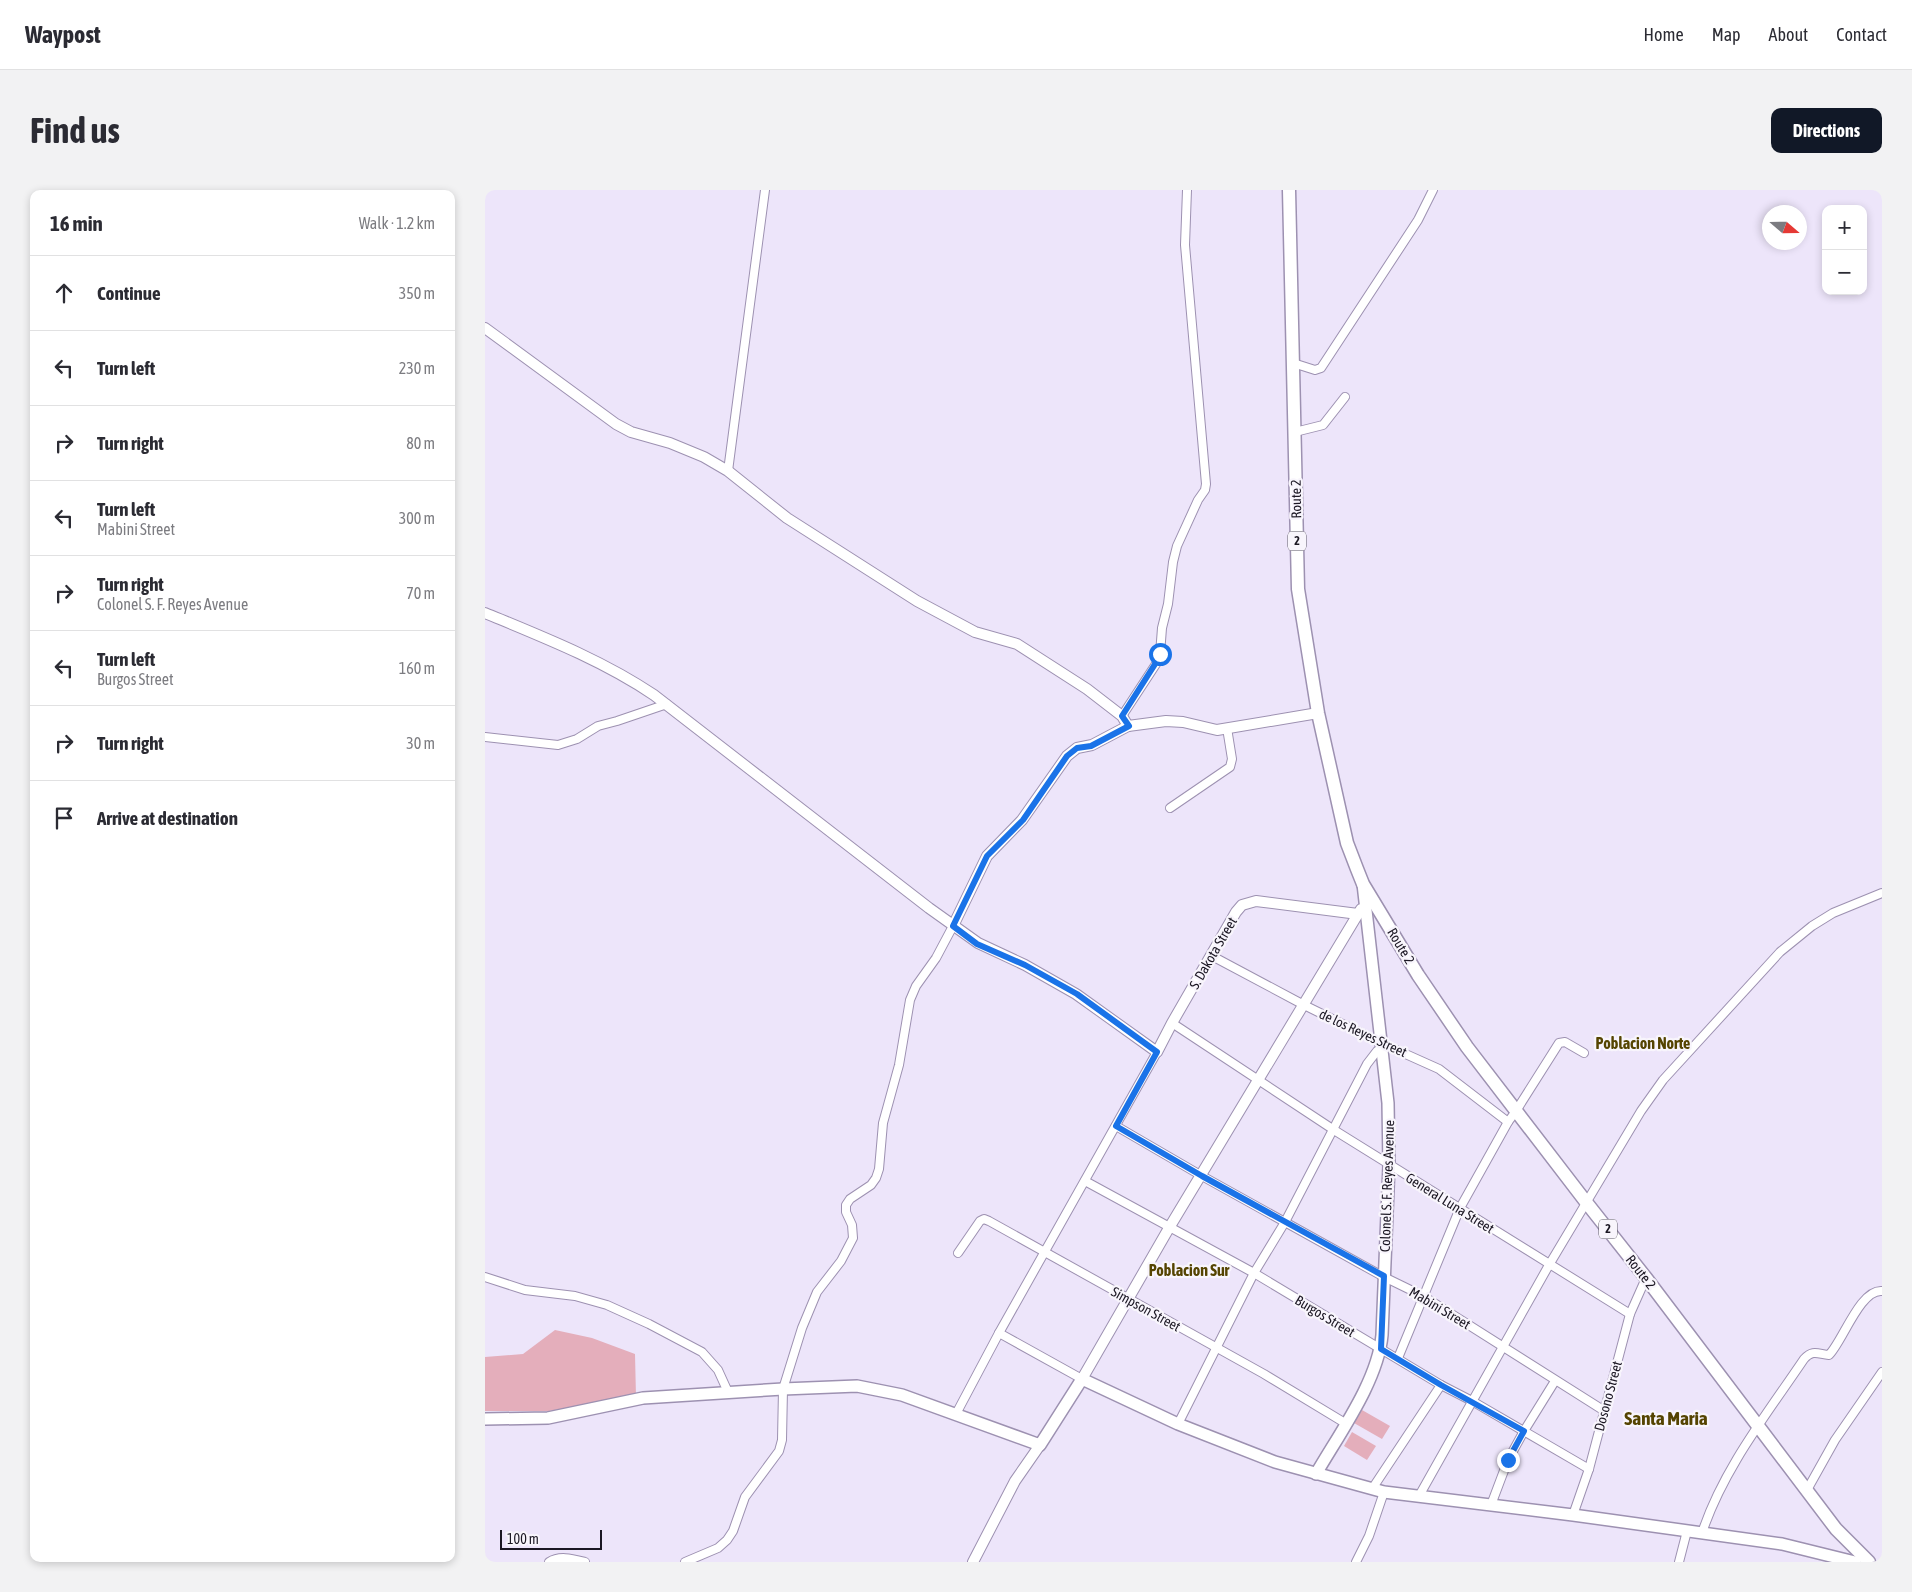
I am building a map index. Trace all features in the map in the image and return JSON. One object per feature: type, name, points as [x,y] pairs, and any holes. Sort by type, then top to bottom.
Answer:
[{"type":"highway","name":"Route 2","points":[[1289,190],[1298,589],[1318,713],[1347,843],[1363,884],[1418,975],[1467,1047],[1646,1278],[1836,1529],[1869,1562]]},
{"type":"main road","name":"Colonel S. F. Reyes Avenue","points":[[1316,1474],[1365,1389],[1381,1349],[1389,1165],[1389,1104],[1363,884]]},
{"type":"main road","points":[[485,1418],[548,1418],[643,1398],[857,1386],[902,1395],[1041,1445],[1082,1379],[1178,1424],[1275,1462],[1384,1492],[1573,1515],[1782,1544],[1831,1554],[1855,1562]]},
{"type":"street","points":[[728,472],[765,190]]},
{"type":"street","points":[[1122,716],[1160,654],[1162,628],[1168,604],[1177,546],[1206,484],[1185,245],[1187,190]]},
{"type":"street","points":[[1293,363],[1315,370],[1321,368],[1413,228],[1433,190]]},
{"type":"street","points":[[485,328],[616,424],[631,432],[686,448],[728,472],[787,518],[917,601],[975,632],[1017,644],[1081,685],[1122,716],[1129,726]]},
{"type":"street","points":[[1295,432],[1323,426],[1345,397]]},
{"type":"street","points":[[485,613],[601,664],[628,678],[667,704],[977,944],[1025,965],[1077,994],[1157,1052],[999,1332],[956,1414]]},
{"type":"street","points":[[485,737],[558,744],[569,743],[597,726],[667,704]]},
{"type":"street","points":[[685,1562],[718,1548],[727,1540],[733,1531],[745,1497],[779,1451],[782,1440],[781,1402],[783,1389],[810,1308],[817,1292],[841,1261],[852,1243],[854,1231],[846,1212],[847,1205],[850,1199],[871,1185],[879,1169],[883,1124],[899,1065],[910,1000],[916,986],[936,958],[950,924],[987,856],[1023,820],[1067,756],[1077,748],[1091,746],[1129,726],[1166,721],[1183,722],[1210,729],[1227,728],[1318,713]]},
{"type":"street","points":[[1170,808],[1230,767],[1232,759],[1227,728]]},
{"type":"street","points":[[1419,1496],[1549,1265],[1641,1111],[1663,1080],[1780,952],[1812,926],[1833,913],[1882,893]]},
{"type":"street","name":"S. Dakota Street","points":[[1157,1052],[1236,912],[1242,905],[1256,901],[1358,914]]},
{"type":"street","points":[[999,1332],[1082,1379],[1169,1228],[1364,904]]},
{"type":"street","name":"de los Reyes Street","points":[[1211,956],[1381,1045],[1439,1069],[1508,1122]]},
{"type":"street","name":"General Luna Street","points":[[1172,1024],[1389,1165],[1630,1314]]},
{"type":"street","points":[[1398,1358],[1460,1208],[1508,1122],[1517,1111],[1559,1043],[1565,1042],[1584,1054]]},
{"type":"street","points":[[1178,1424],[1254,1273],[1285,1222],[1367,1064],[1381,1045]]},
{"type":"street","name":"Mabini Street","points":[[1116,1126],[1285,1222],[1423,1296],[1603,1410]]},
{"type":"street","name":"Burgos Street","points":[[1085,1181],[1254,1273],[1441,1385],[1589,1469]]},
{"type":"street","name":"Simpson Street","points":[[957,1253],[980,1221],[984,1219],[1264,1374],[1345,1423]]},
{"type":"street","points":[[485,1277],[525,1290],[575,1296],[607,1305],[649,1324],[702,1352],[718,1370],[728,1392]]},
{"type":"street","name":"Dosono Street","points":[[1573,1515],[1589,1469],[1603,1410],[1630,1314],[1646,1278]]},
{"type":"street","points":[[1702,1533],[1718,1494],[1732,1468],[1808,1355],[1815,1352],[1829,1355],[1865,1299],[1877,1291],[1882,1291]]},
{"type":"street","points":[[1807,1490],[1835,1440],[1882,1372]]},
{"type":"street","points":[[1491,1505],[1508,1460],[1555,1381]]},
{"type":"street","points":[[1372,1489],[1441,1385]]},
{"type":"street","points":[[977,1561],[1015,1482],[1041,1445]]},
{"type":"street","points":[[1356,1562],[1369,1536],[1384,1492]]},
{"type":"street","points":[[1679,1562],[1687,1531]]},
{"type":"street","points":[[549,1562],[559,1558],[585,1562]]},
{"type":"shaded area","points":[[555,1330],[592,1338],[635,1354],[636,1397],[549,1411],[485,1411],[485,1357],[523,1354]]},
{"type":"shaded area","points":[[1362,1410],[1390,1426],[1382,1439],[1354,1423]]},
{"type":"shaded area","points":[[1352,1432],[1376,1446],[1367,1460],[1344,1446]]},
{"type":"district","name":"Poblacion Norte","points":[[1643,1043]]},
{"type":"district","name":"Poblacion Sur","points":[[1189,1270]]},
{"type":"district","name":"Santa Maria","points":[[1666,1418]]},
{"type":"route","points":[[1160,654],[1122,716],[1129,726],[1112,733],[1091,746],[1077,748],[1067,756],[1023,820],[987,856],[953,926],[977,944],[1025,965],[1077,994],[1157,1052],[1116,1126],[1202,1176],[1384,1276],[1381,1349],[1524,1431],[1508,1460]]}]
